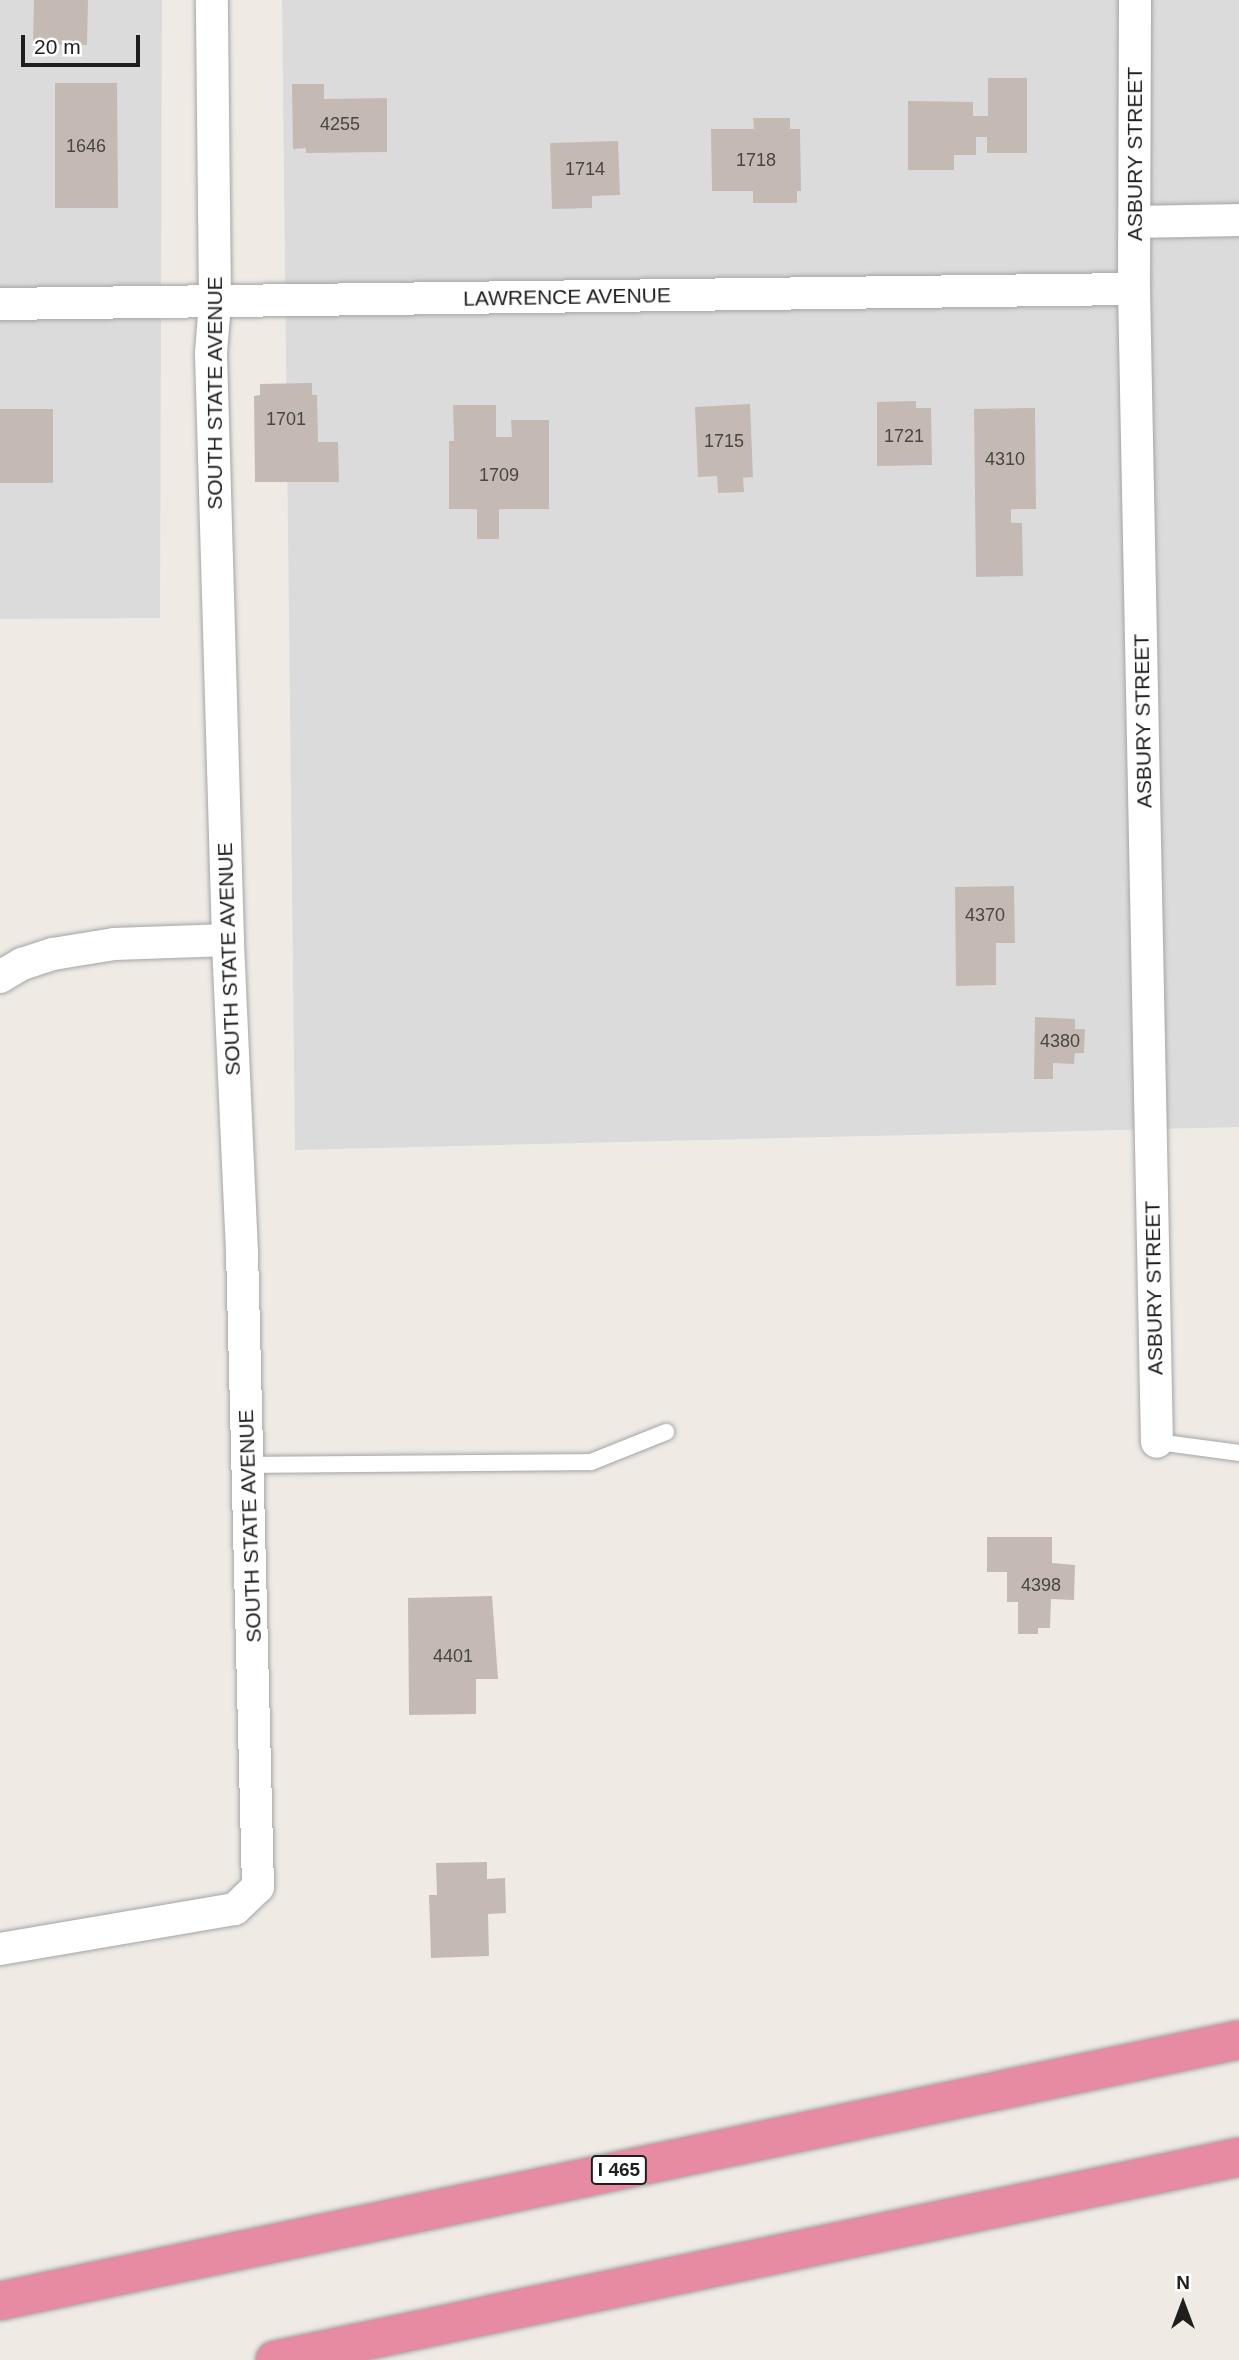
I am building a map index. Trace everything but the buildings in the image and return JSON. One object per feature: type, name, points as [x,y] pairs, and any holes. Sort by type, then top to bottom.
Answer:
[{"type":"highway","name":"I 465","points":[[0,2301],[1239,2040]]},
{"type":"highway","points":[[275,2360],[1239,2157]]},
{"type":"street","name":"SOUTH STATE AVENUE","points":[[0,1949],[235,1909],[258,1887],[260,1859],[248,1465],[228,940],[211,353],[215,302],[212,0]]},
{"type":"street","name":"ASBURY STREET","points":[[1135,0],[1134,289],[1157,1442]]},
{"type":"street","points":[[1135,222],[1239,220]]},
{"type":"street","name":"LAWRENCE AVENUE","points":[[0,304],[1134,289]]},
{"type":"street","points":[[0,977],[22,964],[52,954],[114,944],[228,940]]},
{"type":"lane","points":[[248,1465],[591,1462],[666,1432]]},
{"type":"lane","points":[[1157,1442],[1239,1453]]},
{"type":"shaded area","points":[[0,0],[162,0],[160,618],[0,619]]},
{"type":"shaded area","points":[[282,0],[1239,0],[1239,1127],[295,1150]]}]
